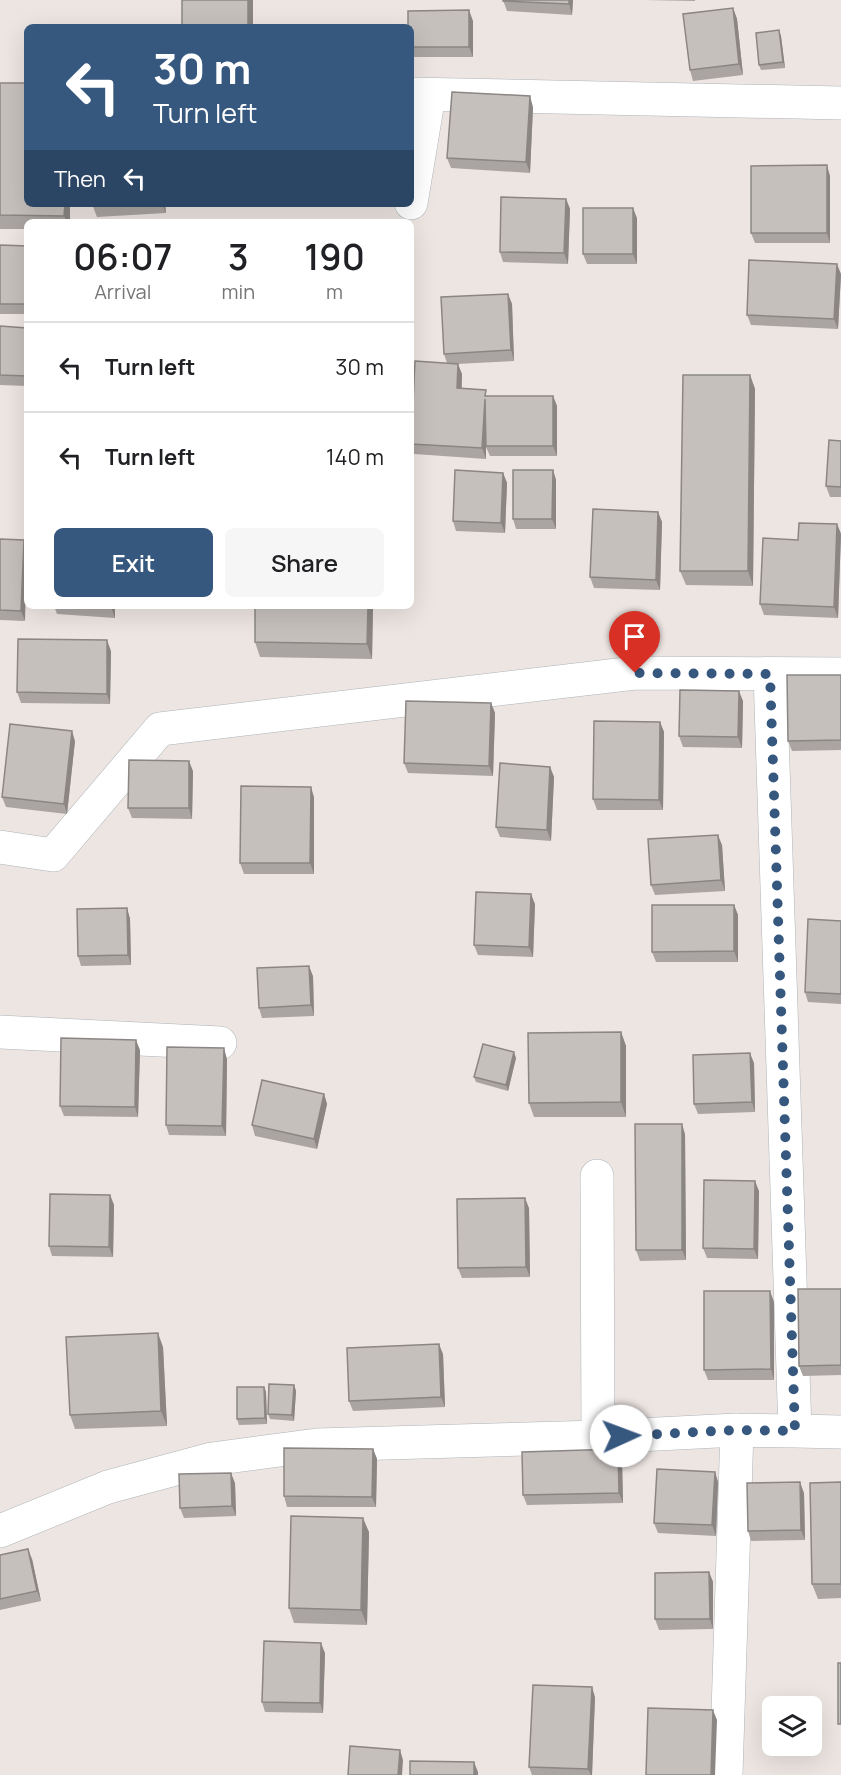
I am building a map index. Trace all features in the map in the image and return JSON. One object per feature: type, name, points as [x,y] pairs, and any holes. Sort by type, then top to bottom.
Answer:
[{"type":"street","points":[[414,167],[420,94],[841,104]]},
{"type":"street","points":[[0,848],[53,855],[160,729],[635,673],[841,674]]},
{"type":"street","points":[[770,674],[795,1431]]},
{"type":"street","points":[[0,1032],[220,1044]]},
{"type":"street","points":[[597,1176],[598,1437]]},
{"type":"street","points":[[726,1775],[737,1430]]},
{"type":"street","points":[[0,1531],[108,1486],[213,1459],[317,1444],[598,1437],[737,1430],[841,1432]]},
{"type":"building","points":[[182,0],[248,0],[248,24],[182,24]]},
{"type":"building","points":[[569,0],[569,4],[503,1]]},
{"type":"building","points":[[733,8],[739,64],[690,70],[683,14]]},
{"type":"building","points":[[469,10],[469,47],[414,47],[414,24],[408,24],[408,11]]},
{"type":"building","points":[[779,30],[783,62],[759,65],[756,33]]},
{"type":"building","points":[[0,83],[24,83],[24,207],[65,207],[64,216],[0,215]]},
{"type":"building","points":[[452,92],[530,96],[526,162],[447,158]]},
{"type":"building","points":[[827,165],[827,233],[751,233],[751,166]]},
{"type":"building","points":[[501,197],[566,199],[564,253],[500,252]]},
{"type":"building","points":[[583,208],[633,208],[633,254],[583,254]]},
{"type":"building","points":[[0,245],[24,246],[24,304],[0,304]]},
{"type":"building","points":[[749,260],[837,264],[834,319],[747,315]]},
{"type":"building","points":[[508,294],[511,350],[444,354],[441,297]]},
{"type":"building","points":[[0,326],[24,328],[24,376],[0,375]]},
{"type":"building","points":[[415,361],[458,364],[457,388],[486,390],[485,396],[553,396],[553,446],[486,446],[485,399],[482,448],[414,444]]},
{"type":"building","points":[[683,375],[750,375],[748,571],[680,571]]},
{"type":"building","points":[[829,440],[841,441],[841,487],[826,486]]},
{"type":"building","points":[[455,470],[503,473],[501,523],[453,521]]},
{"type":"building","points":[[513,470],[553,470],[552,519],[513,519]]},
{"type":"building","points":[[593,509],[658,512],[656,580],[590,577]]},
{"type":"building","points":[[799,523],[837,524],[834,607],[760,604],[763,538],[798,540]]},
{"type":"building","points":[[0,539],[24,540],[21,611],[0,610]]},
{"type":"building","points":[[255,609],[368,609],[367,644],[255,642]]},
{"type":"building","points":[[18,639],[107,640],[107,694],[17,692]]},
{"type":"building","points":[[787,675],[841,675],[841,740],[788,741]]},
{"type":"building","points":[[680,690],[739,691],[738,737],[679,736]]},
{"type":"building","points":[[406,701],[491,703],[489,766],[404,763]]},
{"type":"building","points":[[594,721],[660,722],[659,800],[593,799]]},
{"type":"building","points":[[10,724],[72,731],[64,804],[2,797]]},
{"type":"building","points":[[129,760],[189,761],[189,808],[128,808]]},
{"type":"building","points":[[500,763],[550,767],[547,830],[496,827]]},
{"type":"building","points":[[241,786],[311,787],[310,863],[240,863]]},
{"type":"building","points":[[718,835],[721,880],[651,885],[648,839]]},
{"type":"building","points":[[476,892],[531,894],[529,947],[474,945]]},
{"type":"building","points":[[652,905],[734,905],[734,951],[652,952]]},
{"type":"building","points":[[127,908],[128,955],[78,956],[77,909]]},
{"type":"building","points":[[808,919],[841,921],[841,994],[805,992]]},
{"type":"building","points":[[309,966],[311,1005],[259,1008],[257,968]]},
{"type":"building","points":[[621,1032],[621,1102],[529,1103],[528,1033]]},
{"type":"building","points":[[61,1038],[136,1040],[135,1107],[60,1106]]},
{"type":"building","points":[[483,1044],[514,1052],[506,1085],[474,1077]]},
{"type":"building","points":[[167,1047],[224,1048],[222,1126],[166,1125]]},
{"type":"building","points":[[750,1053],[752,1102],[694,1104],[693,1055]]},
{"type":"building","points":[[262,1080],[324,1094],[314,1139],[252,1125]]},
{"type":"building","points":[[635,1124],[682,1124],[682,1250],[636,1250]]},
{"type":"building","points":[[704,1180],[755,1181],[754,1249],[703,1248]]},
{"type":"building","points":[[50,1194],[110,1195],[109,1247],[49,1246]]},
{"type":"building","points":[[525,1198],[526,1267],[458,1268],[457,1199]]},
{"type":"building","points":[[798,1289],[841,1289],[841,1365],[799,1366]]},
{"type":"building","points":[[704,1291],[770,1291],[771,1369],[704,1370]]},
{"type":"building","points":[[158,1333],[161,1411],[70,1415],[66,1337]]},
{"type":"building","points":[[439,1344],[441,1397],[349,1401],[347,1348]]},
{"type":"building","points":[[269,1384],[294,1385],[292,1415],[268,1414]]},
{"type":"building","points":[[237,1387],[264,1387],[265,1418],[237,1419]]},
{"type":"building","points":[[284,1448],[373,1449],[372,1497],[284,1496]]},
{"type":"building","points":[[618,1449],[619,1493],[523,1495],[522,1452]]},
{"type":"building","points":[[657,1469],[715,1472],[712,1525],[654,1523]]},
{"type":"building","points":[[231,1473],[232,1506],[180,1508],[179,1474]]},
{"type":"building","points":[[800,1482],[801,1530],[748,1531],[747,1483]]},
{"type":"building","points":[[841,1482],[841,1584],[812,1584],[810,1483]]},
{"type":"building","points":[[291,1516],[363,1518],[361,1610],[289,1608]]},
{"type":"building","points":[[28,1549],[37,1591],[0,1599],[0,1555]]},
{"type":"building","points":[[709,1572],[710,1619],[655,1619],[655,1573]]},
{"type":"building","points":[[264,1641],[321,1643],[320,1703],[262,1702]]},
{"type":"building","points":[[838,1663],[841,1663],[841,1724],[838,1724]]},
{"type":"building","points":[[533,1685],[592,1687],[588,1769],[529,1767]]},
{"type":"building","points":[[648,1708],[713,1710],[711,1775],[646,1775]]},
{"type":"building","points":[[350,1746],[400,1750],[398,1775],[348,1775]]},
{"type":"building","points":[[410,1761],[474,1762],[474,1775],[410,1775]]},
{"type":"route","points":[[621,1436],[737,1430],[795,1431],[770,674],[635,673]]}]
